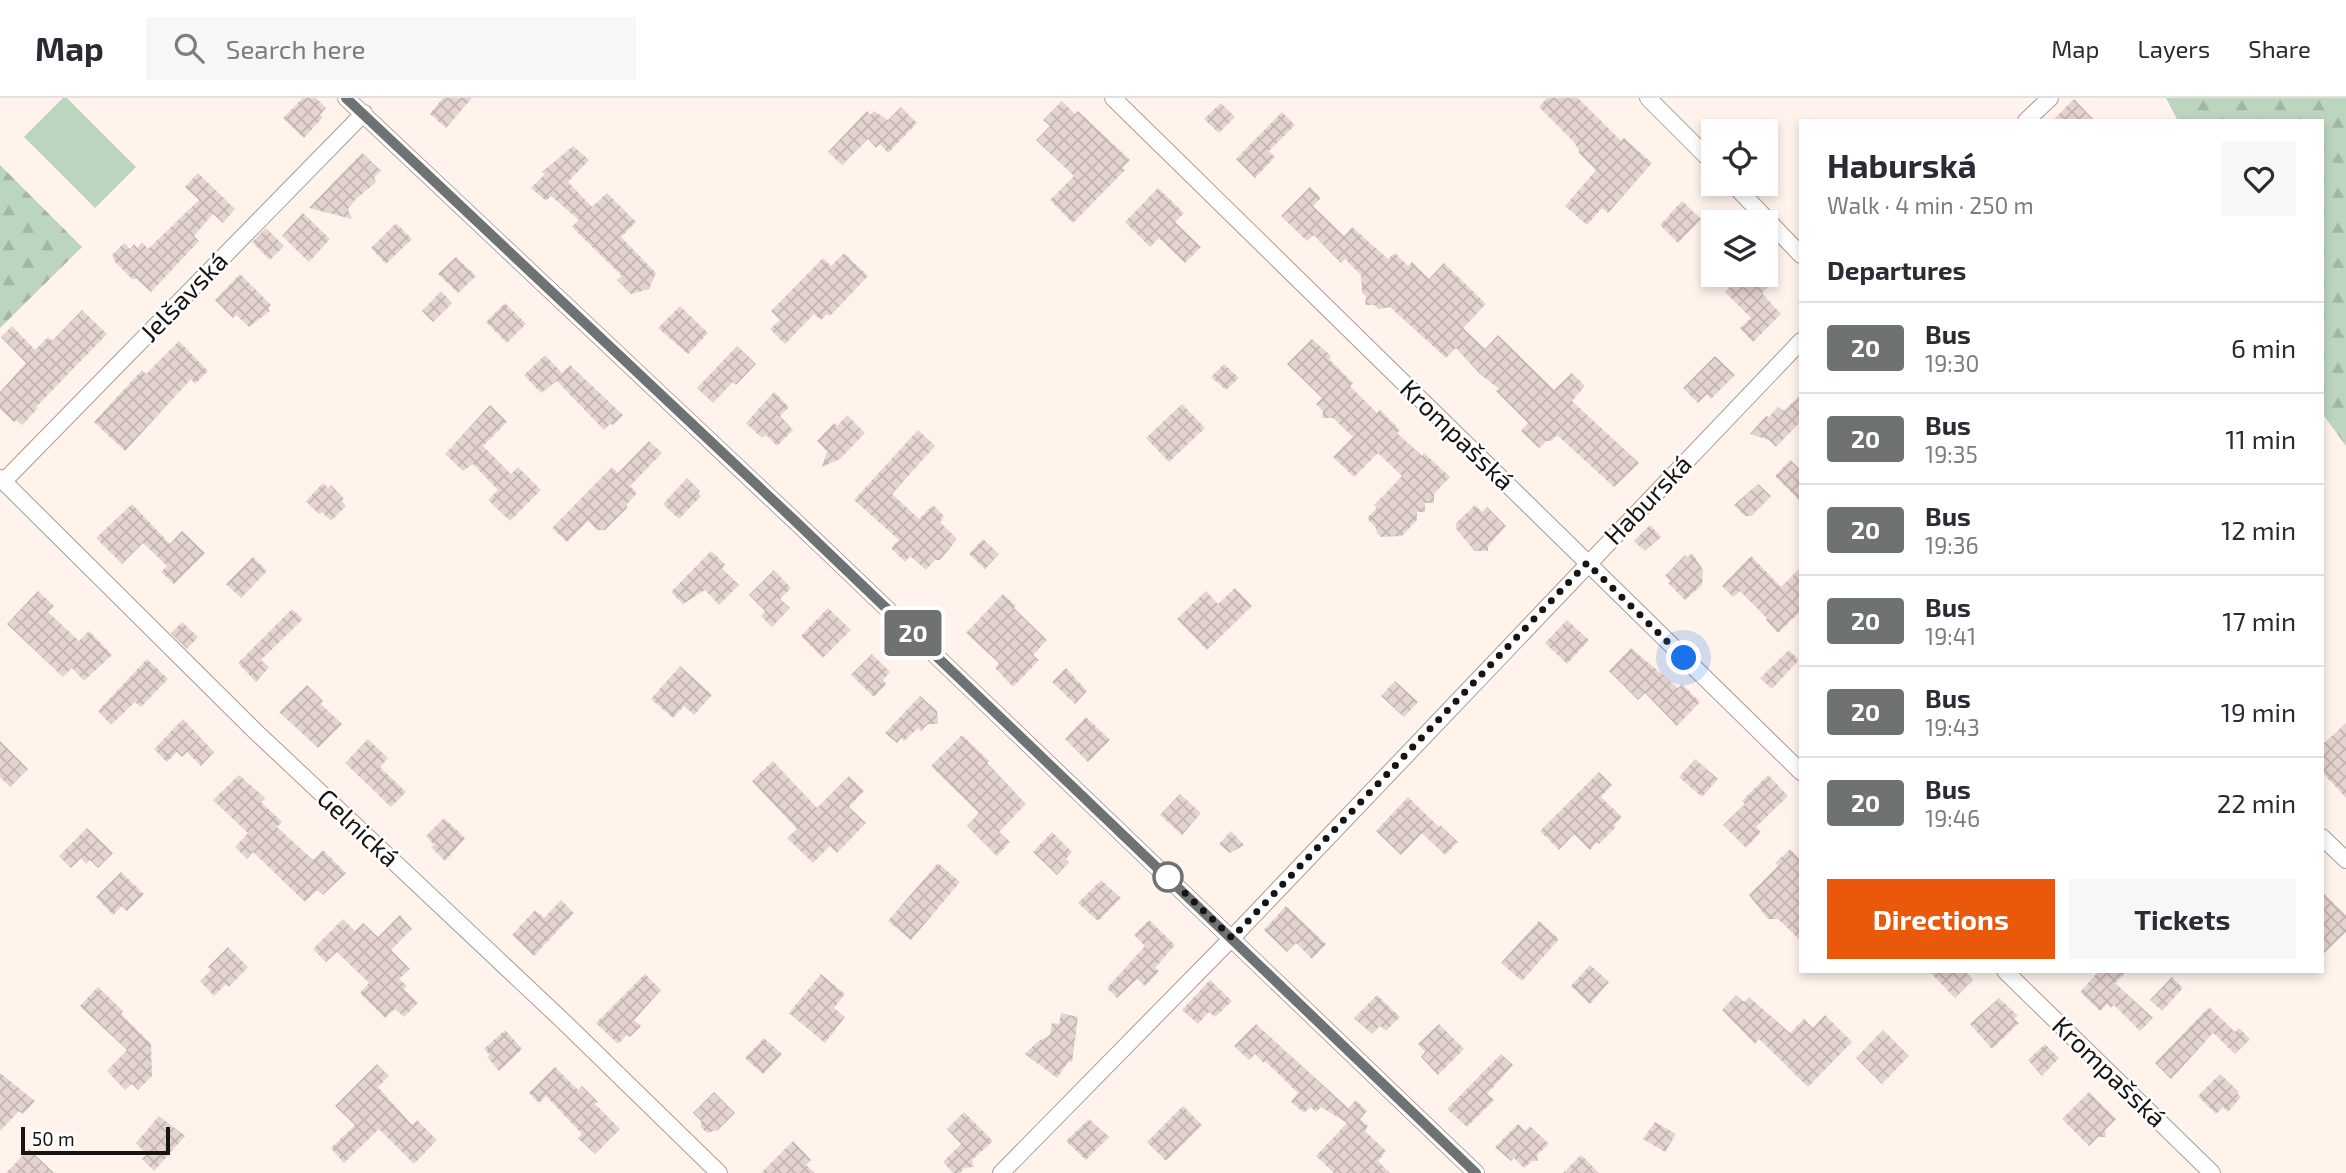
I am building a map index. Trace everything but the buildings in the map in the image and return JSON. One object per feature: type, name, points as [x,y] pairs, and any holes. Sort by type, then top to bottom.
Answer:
[{"type":"street","points":[[346,98],[1476,1173]]},
{"type":"street","name":"Krompašská","points":[[1113,98],[1799,770]]},
{"type":"street","points":[[1648,98],[1701,151]]},
{"type":"street","points":[[2028,119],[2050,98]]},
{"type":"street","name":"Jelšavská","points":[[2,480],[364,113]]},
{"type":"street","points":[[1744,196],[1799,253]]},
{"type":"street","name":"Haburská","points":[[1001,1173],[1232,938],[1799,343]]},
{"type":"street","name":"Gelnická","points":[[2,480],[245,721],[563,1021],[719,1173]]},
{"type":"street","points":[[2324,839],[2346,860]]},
{"type":"street","name":"Krompašská","points":[[2007,973],[2212,1173]]},
{"type":"green space","points":[[63,98],[67,98],[136,167],[95,208],[24,137]]},
{"type":"green space","points":[[2166,98],[2346,98],[2346,446],[2324,416],[2324,119],[2177,119]]},
{"type":"green space","points":[[0,165],[82,247],[0,328]]},
{"type":"bus line","name":"20","points":[[346,98],[793,519],[1476,1173]]},
{"type":"route","points":[[1168,877],[1163,872],[1232,938],[1587,563],[1684,658]]}]
